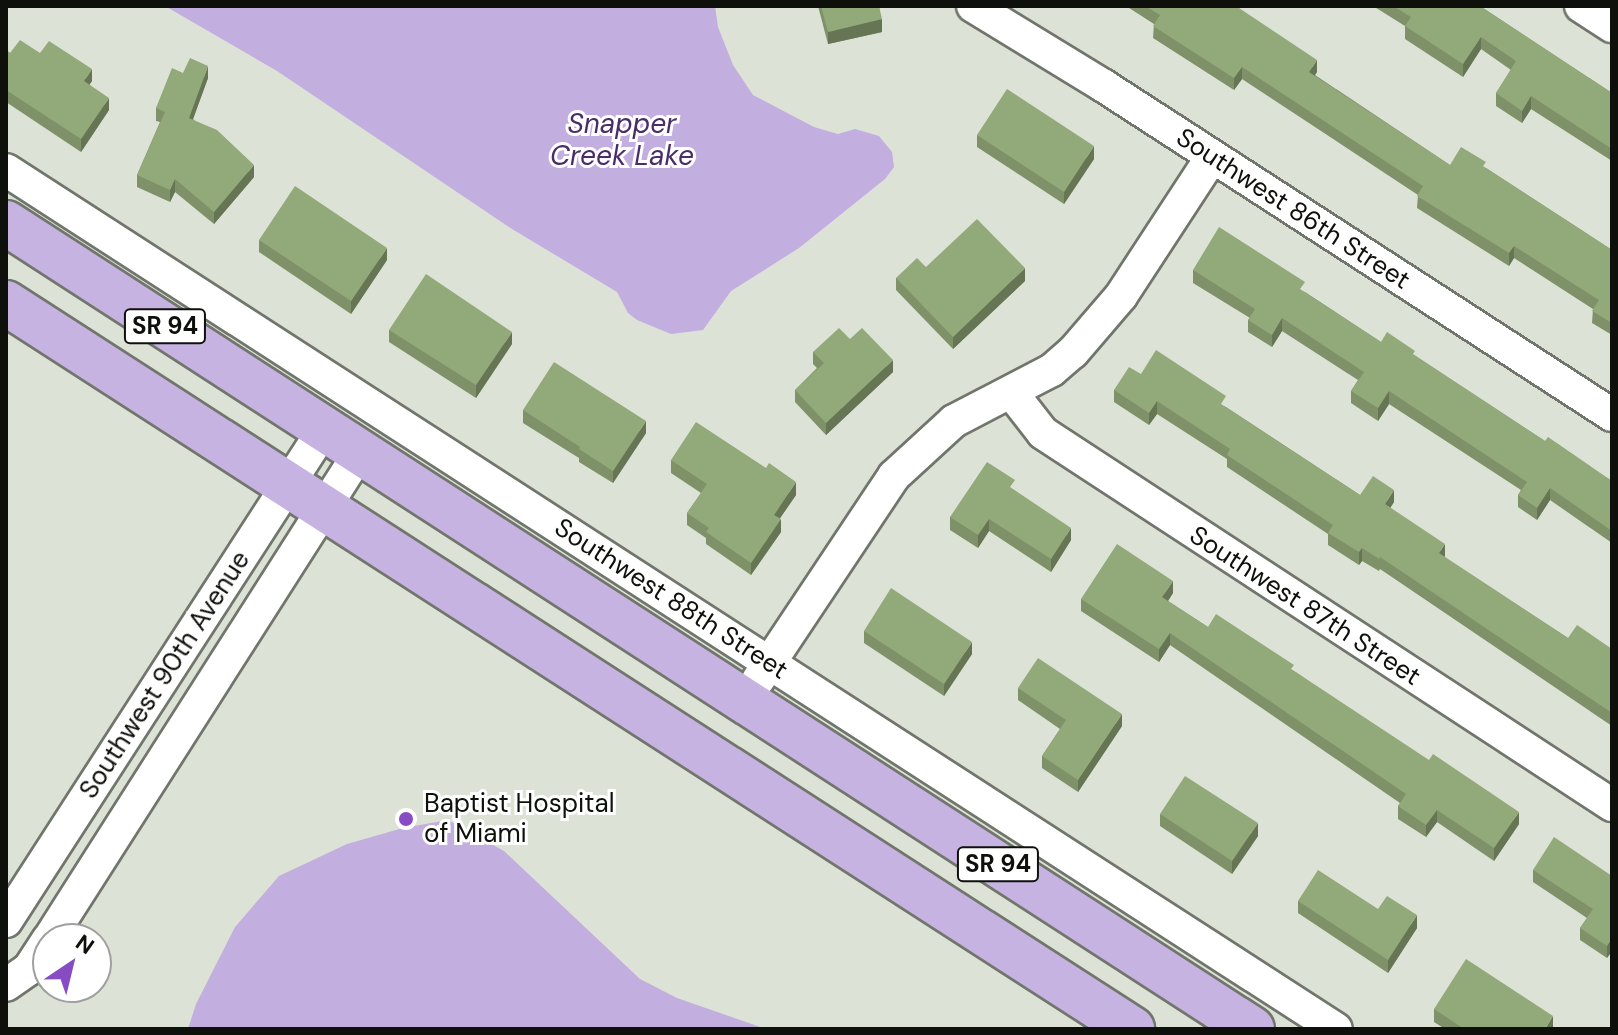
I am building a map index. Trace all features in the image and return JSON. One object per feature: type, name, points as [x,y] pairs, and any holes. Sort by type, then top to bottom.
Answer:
[{"type":"main road","name":"Southwest 88th Street","points":[[6,223],[1252,1029]]},
{"type":"main road","name":"SR 94","points":[[6,303],[1132,1029]]},
{"type":"main road","points":[[745,700],[741,732],[745,758],[756,787]]},
{"type":"street","name":"Southwest 86th Street","points":[[973,6],[1612,415]]},
{"type":"street","points":[[1581,6],[1612,26]]},
{"type":"street","points":[[745,700],[894,476],[954,421],[1052,370],[1090,334],[1121,296],[1212,157]]},
{"type":"street","name":"Southwest 88th Street","points":[[6,170],[1336,1029]]},
{"type":"street","name":"Southwest 87th Street","points":[[1011,392],[1043,433],[1612,805]]},
{"type":"street","name":"Southwest 90th Avenue","points":[[6,921],[324,429]]},
{"type":"street","name":"Southwest 90th Avenue","points":[[59,923],[360,452]]},
{"type":"street","name":"Southwest 90th Avenue","points":[[6,985],[32,964]]},
{"type":"water","name":"Snapper Creek Lake","points":[[165,6],[715,6],[718,27],[733,65],[753,95],[814,127],[838,134],[855,129],[879,136],[892,152],[894,167],[885,179],[799,248],[731,291],[703,330],[671,334],[637,320],[628,313],[617,292],[512,229],[277,71]]},
{"type":"water","points":[[448,820],[504,851],[640,979],[677,998],[766,1029],[188,1029],[196,1004],[235,927],[279,876],[347,844],[403,828]]},
{"type":"building","points":[[821,6],[879,6],[882,19],[828,32]]},
{"type":"building","points":[[1145,6],[1236,6],[1317,60],[1309,72],[1450,165],[1461,147],[1486,162],[1483,166],[1612,250],[1612,323],[1592,311],[1599,300],[1514,246],[1509,253],[1417,196],[1423,186],[1242,67],[1234,78],[1153,26],[1160,15]]},
{"type":"building","points":[[1393,6],[1480,6],[1612,93],[1612,149],[1531,96],[1522,111],[1496,93],[1516,61],[1481,37],[1463,64],[1405,26],[1411,17]]},
{"type":"building","points":[[20,40],[40,53],[49,41],[92,69],[84,81],[109,98],[81,139],[6,90],[6,50],[10,53]]},
{"type":"building","points":[[190,58],[208,66],[189,118],[217,130],[254,165],[214,212],[175,179],[170,190],[137,175],[165,112],[156,108],[172,68],[183,73]]},
{"type":"building","points":[[1007,89],[1094,146],[1064,192],[977,135]]},
{"type":"building","points":[[295,186],[387,248],[351,301],[259,240]]},
{"type":"building","points":[[977,219],[1025,268],[953,337],[896,278],[917,258],[926,267]]},
{"type":"building","points":[[1219,227],[1305,282],[1300,289],[1381,342],[1387,332],[1415,351],[1413,354],[1545,441],[1548,437],[1612,481],[1612,531],[1550,488],[1537,508],[1518,495],[1527,482],[1389,391],[1378,408],[1351,391],[1364,372],[1282,318],[1272,335],[1248,320],[1255,309],[1193,270]]},
{"type":"building","points":[[426,274],[512,332],[476,385],[389,330]]},
{"type":"building","points":[[839,328],[850,339],[862,328],[893,360],[826,423],[795,390],[824,363],[813,352]]},
{"type":"building","points":[[1156,350],[1226,396],[1221,404],[1360,495],[1373,476],[1394,490],[1385,504],[1445,544],[1439,553],[1568,638],[1577,625],[1612,649],[1612,713],[1380,557],[1362,548],[1359,552],[1328,533],[1333,525],[1227,455],[1230,449],[1157,401],[1149,413],[1114,390],[1129,367],[1141,374]]},
{"type":"building","points":[[554,362],[646,421],[613,471],[523,410]]},
{"type":"building","points":[[696,422],[766,468],[769,463],[796,482],[774,515],[781,519],[751,563],[706,532],[709,528],[687,513],[707,484],[671,460]]},
{"type":"building","points":[[987,462],[1015,480],[1010,487],[1071,528],[1051,559],[989,519],[978,535],[950,517]]},
{"type":"building","points":[[1117,544],[1173,581],[1162,597],[1208,627],[1216,614],[1294,665],[1291,669],[1429,760],[1433,754],[1519,812],[1494,848],[1437,810],[1426,825],[1398,806],[1406,794],[1170,633],[1159,649],[1081,599]]},
{"type":"building","points":[[891,588],[972,642],[944,684],[864,631]]},
{"type":"building","points":[[1038,658],[1122,714],[1078,780],[1042,756],[1066,720],[1018,688]]},
{"type":"building","points":[[1185,776],[1258,823],[1232,861],[1160,814]]},
{"type":"building","points":[[1554,837],[1612,876],[1612,938],[1607,946],[1580,928],[1593,909],[1533,870]]},
{"type":"building","points":[[1318,870],[1378,909],[1387,896],[1417,915],[1388,960],[1298,901]]},
{"type":"building","points":[[1466,959],[1553,1016],[1545,1029],[1464,1029],[1434,1009]]},
{"type":"place","name":"Baptist Hospital of Miami","points":[[406,819]]}]
